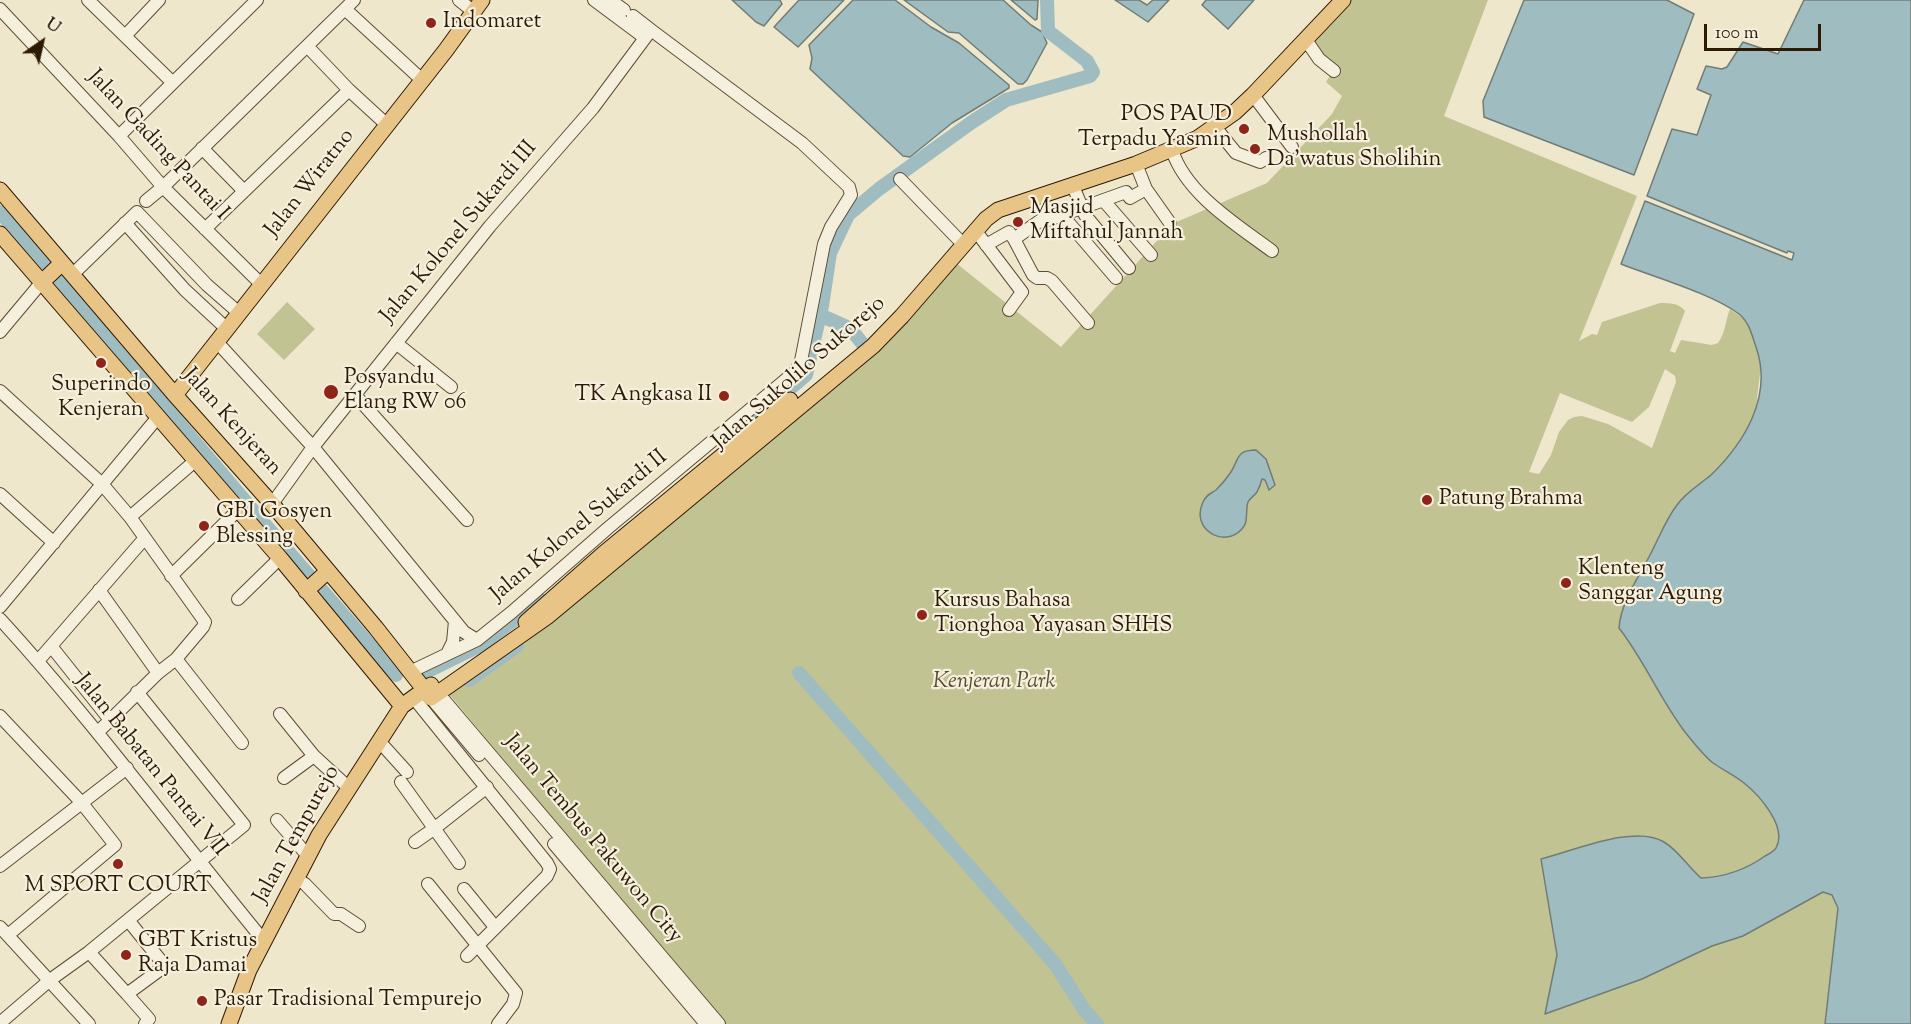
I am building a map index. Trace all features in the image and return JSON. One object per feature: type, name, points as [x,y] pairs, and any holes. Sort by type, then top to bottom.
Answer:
[{"type":"main road","name":"Jalan Sukolilo Sukorejo","points":[[983,216],[1075,190],[1176,149],[1216,128],[1253,96],[1276,67],[1306,41],[1338,1]]},
{"type":"main road","name":"Jalan Wiratno","points":[[175,394],[478,6]]},
{"type":"main road","name":"Jalan Sukolilo Sukorejo","points":[[870,342],[958,239],[1004,198],[1094,171],[1136,166]]},
{"type":"main road","name":"Jalan Kenjeran","points":[[0,190],[272,504],[412,672],[423,695]]},
{"type":"main road","name":"Jalan Sukolilo Sukorejo","points":[[423,695],[548,616],[607,559],[870,342],[979,236],[983,216]]},
{"type":"main road","points":[[0,234],[307,590],[423,695]]},
{"type":"main road","points":[[42,283],[65,267]]},
{"type":"main road","points":[[307,590],[328,571]]},
{"type":"main road","name":"Jalan Tempurejo","points":[[229,1024],[249,970],[319,835],[379,741],[423,695]]},
{"type":"street","points":[[88,0],[172,82]]},
{"type":"street","points":[[125,36],[159,0]]},
{"type":"street","points":[[119,136],[257,0]]},
{"type":"street","points":[[459,0],[478,6]]},
{"type":"street","points":[[594,0],[645,38]]},
{"type":"street","points":[[610,0],[628,13],[645,38]]},
{"type":"street","points":[[146,201],[350,4],[422,80]]},
{"type":"street","name":"Jalan Gading Pantai I","points":[[0,9],[119,136],[163,187],[261,284]]},
{"type":"street","name":"Jalan Kolonel Sukardi III","points":[[272,504],[313,447],[396,343],[490,226],[593,108],[645,38]]},
{"type":"street","name":"Jalan Kolonel Sukardi II","points":[[412,672],[448,652],[477,640],[796,371],[801,361],[824,244],[851,192],[843,180],[802,143],[645,38]]},
{"type":"street","points":[[1306,41],[1320,59],[1334,71]]},
{"type":"street","points":[[307,46],[349,90],[386,124]]},
{"type":"street","points":[[205,229],[349,90]]},
{"type":"street","points":[[1253,96],[1292,147]]},
{"type":"street","points":[[1216,128],[1236,153],[1260,162],[1266,158]]},
{"type":"street","points":[[202,148],[244,191]]},
{"type":"street","points":[[1176,149],[1187,180],[1222,213],[1272,250]]},
{"type":"street","points":[[1136,166],[1146,189],[1170,223]]},
{"type":"street","points":[[900,179],[958,239]]},
{"type":"street","points":[[1014,239],[1044,218],[1047,220],[1126,192],[1130,198],[1146,189]]},
{"type":"street","points":[[1075,190],[1081,209],[1098,234],[1129,268]]},
{"type":"street","points":[[1104,201],[1151,255]]},
{"type":"street","points":[[65,267],[125,224],[137,212],[207,285],[239,313]]},
{"type":"street","points":[[1062,215],[1116,278]]},
{"type":"street","points":[[125,224],[185,290],[454,621],[464,632],[477,640]]},
{"type":"street","points":[[1010,310],[1022,292],[979,236],[1009,232],[1033,275],[1052,281],[1088,323]]},
{"type":"street","points":[[0,332],[42,283]]},
{"type":"street","points":[[396,343],[451,387]]},
{"type":"street","points":[[0,390],[102,484],[130,517],[205,622],[176,659],[137,692],[98,732]]},
{"type":"street","points":[[355,395],[467,520]]},
{"type":"street","points":[[3,598],[54,543],[158,417]]},
{"type":"street","points":[[130,517],[195,461]]},
{"type":"street","points":[[0,494],[54,543]]},
{"type":"street","points":[[171,576],[237,511]]},
{"type":"street","points":[[38,661],[144,539]]},
{"type":"street","points":[[238,599],[280,558]]},
{"type":"street","points":[[99,590],[158,673]]},
{"type":"street","name":"Jalan Babatan Pantai VII","points":[[0,619],[98,732],[264,941]]},
{"type":"street","points":[[448,652],[453,642],[454,621]]},
{"type":"street","points":[[51,646],[110,720]]},
{"type":"street","points":[[176,659],[243,743]]},
{"type":"street","points":[[0,1023],[50,980],[89,952],[244,827],[244,824],[137,692]]},
{"type":"street","points":[[423,695],[487,787],[550,869],[547,876],[467,956]]},
{"type":"street","name":"Jalan Tembus Pakuwon City","points":[[423,695],[706,1024]]},
{"type":"street","name":"Jalan Tembus Pakuwon City","points":[[423,695],[719,1024]]},
{"type":"street","points":[[280,714],[314,756],[348,788]]},
{"type":"street","points":[[0,716],[81,802],[114,842],[114,848],[4,931],[50,980],[82,1022]]},
{"type":"street","points":[[379,741],[459,863]]},
{"type":"street","points":[[285,778],[314,756]]},
{"type":"street","points":[[0,866],[127,768]]},
{"type":"street","points":[[415,842],[487,787]]},
{"type":"street","points":[[277,820],[308,856]]},
{"type":"street","points":[[297,879],[305,884],[334,914],[341,914],[358,926]]},
{"type":"street","points":[[428,884],[516,993],[513,1004],[498,1024]]},
{"type":"street","points":[[464,889],[495,927]]},
{"type":"street","points":[[127,994],[161,969],[162,965],[128,920]]},
{"type":"street","points":[[89,952],[149,1019],[145,1024]]},
{"type":"green space","name":"Kenjeran Park","points":[[1343,0],[1488,0],[1444,116],[1637,196],[1579,341],[1592,334],[1597,335],[1602,322],[1660,303],[1671,303],[1685,311],[1670,351],[1675,353],[1681,340],[1712,345],[1718,343],[1723,335],[1730,309],[1748,322],[1761,365],[1755,415],[1748,430],[1727,459],[1708,478],[1694,487],[1659,537],[1631,591],[1619,628],[1685,732],[1713,763],[1749,787],[1766,806],[1779,828],[1779,841],[1771,852],[1751,865],[1735,872],[1701,878],[1663,842],[1615,839],[1542,859],[1557,955],[1545,1014],[1642,979],[1712,946],[1743,936],[1823,892],[1832,895],[1838,908],[1825,1024],[726,1024],[444,688],[904,313],[951,259],[1061,347],[1172,224],[1267,183],[1332,114],[1342,96],[1326,82],[1333,71],[1306,40]],"holes":[[[1665,369],[1675,376],[1676,382],[1652,448],[1608,424],[1582,416],[1574,417],[1568,420],[1559,432],[1551,455],[1539,474],[1529,472],[1560,393],[1632,422],[1649,407]]]},
{"type":"green space","points":[[287,302],[315,329],[284,360],[257,334]]},
{"type":"water","points":[[732,0],[780,0],[782,4],[764,26],[756,22]]},
{"type":"water","points":[[799,0],[844,0],[798,47],[774,27]]},
{"type":"water","points":[[853,0],[895,0],[931,27],[959,43],[1009,85],[1009,88],[952,123],[910,157],[903,156],[810,69],[812,58],[809,45]]},
{"type":"water","points":[[904,0],[1003,0],[1042,32],[1047,43],[1027,80],[1023,84],[1018,84],[959,33],[948,32]]},
{"type":"water","points":[[1011,0],[1038,0],[1037,19],[1035,20]]},
{"type":"water","points":[[1115,0],[1139,0],[1147,5],[1153,0],[1169,0],[1148,22]]},
{"type":"water","points":[[1206,0],[1254,0],[1228,29],[1202,5]]},
{"type":"water","points":[[1524,0],[1667,0],[1694,14],[1634,175],[1484,117],[1483,101]]},
{"type":"water","points":[[1804,0],[1911,0],[1911,1024],[1825,1024],[1838,908],[1832,895],[1823,892],[1743,936],[1712,946],[1642,979],[1545,1014],[1557,955],[1541,859],[1621,837],[1651,837],[1664,842],[1679,854],[1701,878],[1735,872],[1751,865],[1774,850],[1779,840],[1775,821],[1764,803],[1744,783],[1713,763],[1685,732],[1619,628],[1623,608],[1631,589],[1673,510],[1684,496],[1711,475],[1723,462],[1744,434],[1752,418],[1761,385],[1761,368],[1757,350],[1746,321],[1728,307],[1699,293],[1621,264],[1645,201],[1792,260],[1794,253],[1788,251],[1787,253],[1647,196],[1672,129],[1697,135],[1711,95],[1697,89],[1706,66],[1722,69],[1727,67],[1743,42],[1778,54]]},
{"type":"water","points":[[1256,450],[1266,459],[1275,485],[1269,490],[1265,480],[1262,479],[1257,492],[1248,502],[1244,526],[1235,535],[1226,537],[1211,533],[1201,520],[1200,512],[1204,500],[1226,479],[1241,454]]},
{"type":"waterway","points":[[739,432],[806,375],[822,306],[830,253],[848,215],[879,189],[1006,100],[1090,76],[1093,72],[1087,61],[1048,31],[1047,0]]},
{"type":"waterway","points":[[0,212],[279,541],[396,675]]},
{"type":"waterway","points":[[820,315],[851,329],[868,351]]},
{"type":"waterway","points":[[424,673],[479,646],[541,600]]},
{"type":"waterway","points":[[469,680],[517,646]]},
{"type":"waterway","points":[[799,673],[1055,964],[1085,1011],[1097,1024]]},
{"type":"place","name":"Indomaret","points":[[431,23]]},
{"type":"place","name":"POS PAUD Terpadu Yasmin","points":[[1244,129]]},
{"type":"place","name":"Mushollah Da'watus Sholihin","points":[[1255,149]]},
{"type":"place","name":"Masjid Miftahul Jannah","points":[[1018,222]]},
{"type":"place","name":"Superindo Kenjeran","points":[[101,363]]},
{"type":"place","name":"Posyandu Elang RW 06","points":[[331,392]]},
{"type":"place","name":"TK Angkasa II","points":[[724,396]]},
{"type":"place","name":"Patung Brahma","points":[[1427,500]]},
{"type":"place","name":"GBI Gosyen Blessing","points":[[204,526]]},
{"type":"place","name":"Klenteng Sanggar Agung","points":[[1566,583]]},
{"type":"place","name":"Kursus Bahasa Tionghoa Yayasan SHHS","points":[[922,615]]},
{"type":"place","name":"M SPORT COURT","points":[[118,864]]},
{"type":"place","name":"GBT Kristus Raja Damai","points":[[126,955]]},
{"type":"place","name":"Pasar Tradisional Tempurejo","points":[[202,1001]]}]
